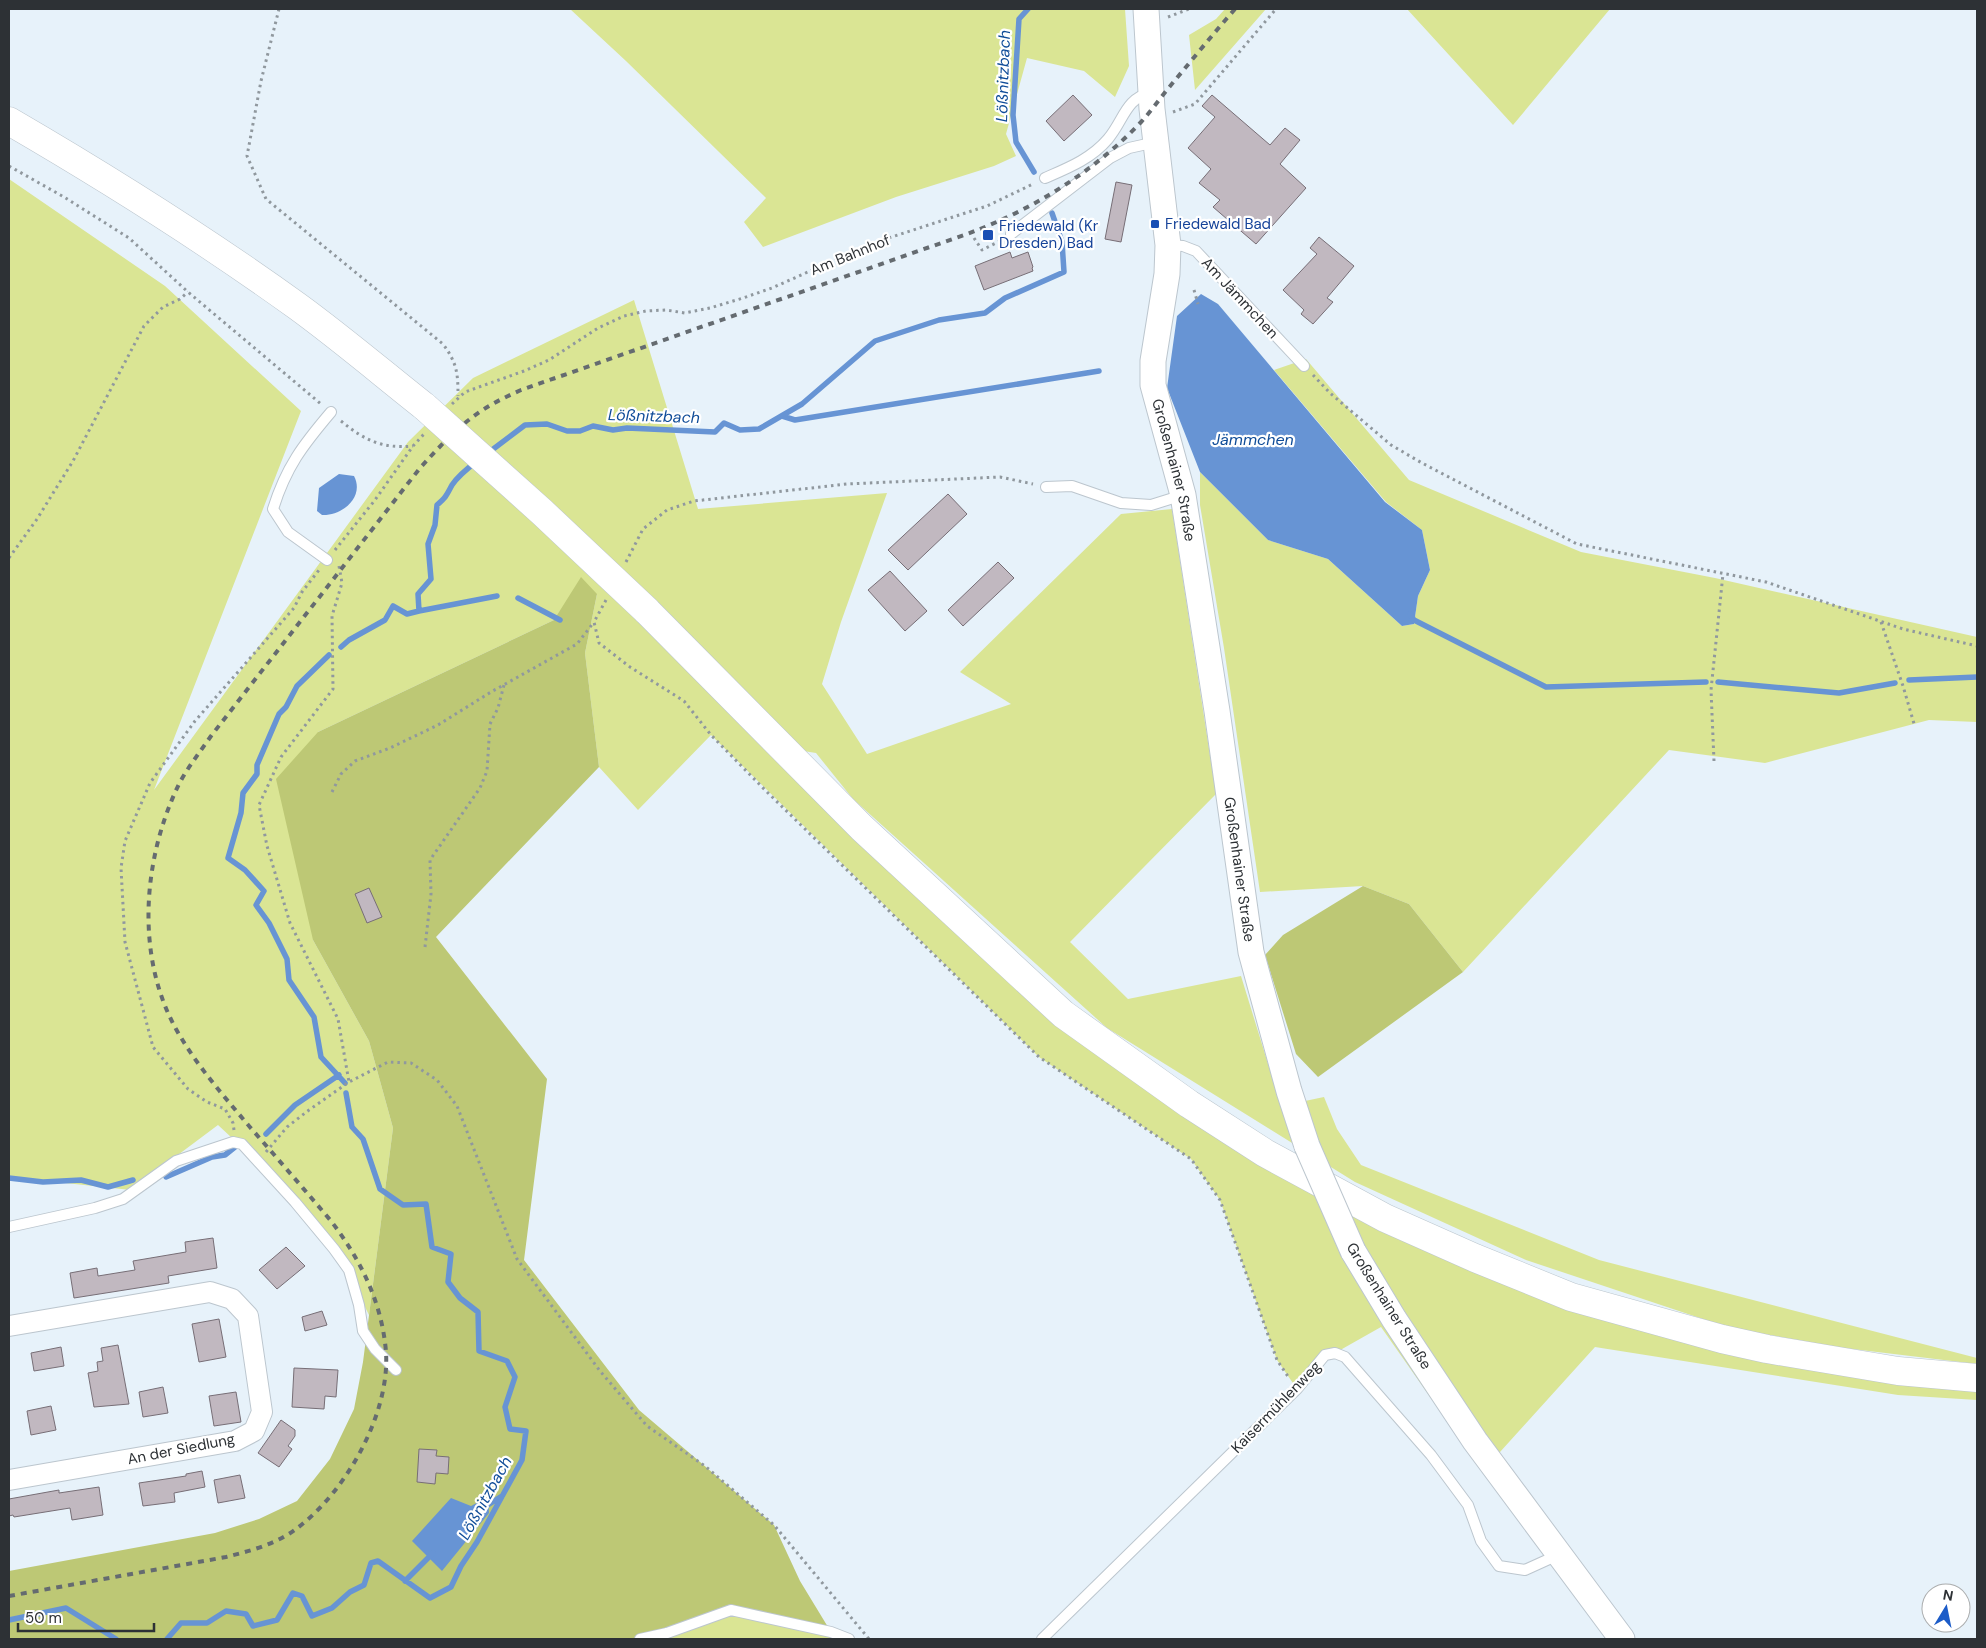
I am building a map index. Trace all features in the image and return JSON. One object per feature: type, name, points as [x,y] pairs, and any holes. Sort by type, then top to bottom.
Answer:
[{"type":"main road","points":[[9,121],[77,161],[218,251],[298,306],[425,407],[542,512],[646,610],[862,828],[1063,1014],[1189,1104],[1265,1153],[1385,1218],[1475,1258],[1571,1297],[1767,1349],[1898,1371],[1977,1378]]},
{"type":"street","name":"Großenhainer Straße","points":[[1146,9],[1151,92],[1168,245],[1168,274],[1153,361],[1153,385],[1182,495],[1217,711],[1250,952],[1289,1091],[1308,1146],[1353,1251],[1394,1318],[1475,1441],[1622,1639]]},
{"type":"street","name":"An der Siedlung","points":[[9,1326],[210,1292],[232,1299],[248,1316],[262,1412],[254,1431],[235,1441],[9,1480]]},
{"type":"lane","points":[[1045,178],[1082,161],[1094,152],[1108,139],[1133,101],[1140,95],[1151,92]]},
{"type":"lane","points":[[1011,234],[1110,158],[1129,148],[1155,129]]},
{"type":"lane","name":"Am Jämmchen","points":[[1168,245],[1183,246],[1196,251],[1304,366]]},
{"type":"lane","points":[[331,412],[303,445],[281,485],[274,509],[288,532],[332,559]]},
{"type":"lane","points":[[1046,487],[1072,486],[1121,503],[1151,505],[1182,495]]},
{"type":"lane","points":[[9,1227],[95,1208],[123,1199],[176,1160],[233,1142],[242,1144],[300,1209],[349,1270],[360,1306],[363,1331],[375,1349],[396,1370]]},
{"type":"lane","name":"Kaisermühlenweg","points":[[1042,1639],[1297,1389],[1325,1355],[1335,1353],[1345,1357],[1431,1455],[1468,1505],[1481,1541],[1499,1566],[1525,1570],[1559,1554]]},
{"type":"lane","points":[[640,1639],[667,1633],[731,1610],[831,1632],[849,1639]]},
{"type":"path","name":"Am Bahnhof","points":[[279,9],[261,81],[247,156],[266,199],[443,344],[452,357],[458,371],[458,397],[474,389],[524,372],[549,360],[598,328],[624,316],[646,311],[666,310],[685,313],[743,298],[772,288],[873,243],[987,206],[1045,178]]},
{"type":"path","points":[[1155,129],[1195,104],[1276,9]]},
{"type":"path","points":[[9,166],[64,197],[129,238],[188,292],[354,432],[382,446],[412,446],[375,500],[334,551],[332,559],[302,592],[294,608],[195,721],[150,783],[125,841],[121,868],[124,942],[153,1047],[188,1089],[207,1102],[225,1109],[234,1123],[233,1142]]},
{"type":"path","points":[[974,238],[982,250],[1011,234]]},
{"type":"path","points":[[1194,290],[1198,304]]},
{"type":"path","points":[[9,558],[37,519],[73,461],[144,326],[163,307],[180,299],[188,292]]},
{"type":"path","points":[[1304,366],[1330,393],[1391,445],[1577,544],[1766,582],[1881,622],[1977,646]]},
{"type":"path","points":[[626,563],[643,529],[667,510],[694,501],[847,484],[1000,476],[1046,487]]},
{"type":"path","points":[[332,559],[334,551]]},
{"type":"path","points":[[338,564],[342,583],[332,616],[333,689],[281,757],[259,805],[267,846],[290,923],[338,1019],[349,1082]]},
{"type":"path","points":[[1714,761],[1711,690],[1722,574]]},
{"type":"path","points":[[332,792],[341,774],[355,761],[390,748],[438,725],[577,644],[594,622],[608,596]]},
{"type":"path","points":[[594,622],[599,643],[630,667],[684,702],[711,735],[766,791],[1039,1057],[1191,1159],[1220,1200],[1277,1360],[1297,1389]]},
{"type":"path","points":[[1881,622],[1915,727]]},
{"type":"path","points":[[425,947],[431,894],[430,860],[480,788],[487,771],[490,724],[498,708],[505,685]]},
{"type":"path","points":[[257,1161],[273,1146],[286,1127],[349,1082],[388,1062],[411,1062],[437,1080],[458,1106],[517,1259],[600,1371],[647,1426],[705,1466],[774,1525],[869,1639]]},
{"type":"green space","points":[[570,9],[1125,9],[1129,66],[1115,97],[1084,71],[1027,58],[1006,134],[1016,156],[994,166],[896,197],[763,247],[744,222],[766,198]]},
{"type":"green space","points":[[1225,9],[1266,9],[1195,90],[1189,35],[1216,19]]},
{"type":"green space","points":[[1407,9],[1610,9],[1513,125]]},
{"type":"green space","points":[[9,179],[165,286],[301,411],[154,790],[408,442],[473,378],[634,300],[698,509],[887,493],[841,622],[822,684],[867,754],[1011,704],[960,672],[1121,514],[1172,509],[1216,794],[1070,942],[1128,999],[1241,976],[1281,1106],[1324,1097],[1337,1129],[1361,1165],[1599,1260],[1977,1358],[1977,1364],[1844,1348],[1730,1328],[1526,1260],[1355,1182],[1107,1028],[853,799],[816,753],[766,745],[1177,1107],[1545,1300],[1977,1389],[1977,1400],[1898,1395],[1595,1347],[1500,1452],[1468,1451],[1381,1327],[1335,1353],[1325,1355],[1297,1389],[1277,1360],[1220,1200],[1191,1159],[1039,1057],[711,735],[638,810],[599,767],[585,653],[597,594],[554,620],[318,732],[313,940],[369,1041],[393,1128],[369,1315],[342,1261],[261,1165],[218,1125],[131,1190],[9,1177]]},
{"type":"green space","points":[[1306,359],[1409,480],[1581,552],[1715,578],[1977,637],[1977,722],[1929,720],[1765,763],[1669,750],[1463,972],[1409,904],[1363,886],[1260,892],[1224,648],[1200,505],[1200,472],[1268,540],[1328,559],[1402,626],[1414,624],[1418,596],[1430,570],[1422,530],[1386,502],[1274,370]]},
{"type":"green space","points":[[581,577],[597,594],[585,653],[599,767],[436,937],[547,1079],[524,1260],[639,1410],[774,1525],[800,1581],[831,1632],[731,1610],[640,1639],[9,1639],[9,1571],[215,1533],[259,1519],[297,1501],[330,1459],[354,1409],[363,1362],[393,1128],[369,1041],[313,940],[276,779],[318,732],[554,620]]},
{"type":"green space","points":[[1363,886],[1409,904],[1463,972],[1318,1077],[1296,1054],[1265,955],[1283,935]]},
{"type":"green space","points":[[731,1610],[849,1639],[640,1639]]},
{"type":"water","name":"Jämmchen","points":[[1201,294],[1218,304],[1385,502],[1422,530],[1430,570],[1418,596],[1414,624],[1402,626],[1328,559],[1268,540],[1200,472],[1167,388],[1177,316]]},
{"type":"water","points":[[339,474],[354,476],[357,484],[354,498],[344,509],[322,515],[317,511],[319,488]]},
{"type":"water","points":[[488,1497],[489,1513],[442,1571],[412,1541],[451,1498],[471,1506]]},
{"type":"building","points":[[1073,95],[1092,115],[1064,141],[1046,121]]},
{"type":"building","points":[[1212,95],[1270,145],[1285,128],[1300,140],[1280,164],[1306,188],[1256,244],[1213,207],[1220,200],[1199,183],[1211,169],[1188,148],[1215,117],[1202,106]]},
{"type":"building","points":[[1116,182],[1132,185],[1121,242],[1105,239]]},
{"type":"building","points":[[1319,237],[1354,266],[1327,298],[1333,302],[1313,324],[1301,314],[1304,310],[1283,290],[1317,254],[1310,248]]},
{"type":"building","points":[[1010,252],[1012,258],[1028,252],[1033,271],[984,290],[975,266]]},
{"type":"building","points":[[948,494],[967,514],[908,570],[888,550]]},
{"type":"building","points":[[998,562],[1014,578],[963,626],[948,610]]},
{"type":"building","points":[[890,571],[927,611],[905,631],[868,590]]},
{"type":"building","points":[[369,888],[382,917],[367,923],[355,894]]},
{"type":"building","points":[[213,1238],[217,1268],[168,1276],[169,1283],[74,1298],[70,1273],[97,1268],[98,1276],[135,1270],[133,1261],[186,1252],[185,1242]]},
{"type":"building","points":[[286,1247],[305,1266],[277,1289],[259,1270]]},
{"type":"building","points":[[322,1311],[327,1325],[305,1331],[302,1317]]},
{"type":"building","points":[[219,1319],[226,1357],[199,1362],[192,1324]]},
{"type":"building","points":[[118,1345],[129,1404],[94,1407],[88,1373],[98,1371],[97,1362],[103,1361],[101,1348]]},
{"type":"building","points":[[61,1347],[64,1366],[34,1371],[31,1353]]},
{"type":"building","points":[[294,1368],[338,1370],[336,1397],[325,1396],[324,1409],[292,1407]]},
{"type":"building","points":[[163,1387],[168,1413],[143,1417],[139,1392]]},
{"type":"building","points":[[236,1392],[241,1422],[214,1426],[209,1396]]},
{"type":"building","points":[[51,1406],[56,1430],[31,1435],[27,1411]]},
{"type":"building","points":[[281,1420],[295,1430],[295,1436],[288,1446],[292,1449],[279,1467],[258,1453]]},
{"type":"building","points":[[419,1449],[437,1450],[436,1456],[449,1457],[448,1474],[436,1473],[435,1484],[417,1482]]},
{"type":"building","points":[[202,1471],[205,1487],[174,1493],[175,1502],[143,1506],[139,1483],[186,1476],[186,1474]]},
{"type":"building","points":[[240,1475],[245,1498],[218,1503],[214,1480]]},
{"type":"building","points":[[99,1487],[103,1515],[72,1520],[70,1508],[14,1517],[13,1515],[9,1516],[9,1499],[59,1490],[59,1493]]},
{"type":"waterway","name":"Lößnitzbach","points":[[1028,9],[1019,19],[1013,115],[1016,142],[1034,172]]},
{"type":"waterway","name":"Lößnitzbach","points":[[488,453],[525,425],[547,424],[567,431],[580,431],[593,426],[613,430],[627,428],[715,432],[724,423],[740,430],[759,429],[802,404],[875,341],[939,320],[985,313],[1005,298],[1064,272],[1062,242],[1052,213]]},
{"type":"waterway","points":[[782,416],[795,420],[1099,371]]},
{"type":"waterway","name":"Lößnitzbach","points":[[341,647],[349,640],[385,620],[393,606],[407,614],[419,611],[418,594],[431,579],[428,544],[435,525],[437,505],[446,496],[457,478],[476,462]]},
{"type":"waterway","points":[[419,611],[497,596]]},
{"type":"waterway","points":[[518,598],[560,620]]},
{"type":"waterway","points":[[1410,614],[1414,620],[1546,687],[1706,682]]},
{"type":"waterway","name":"Lößnitzbach","points":[[329,655],[297,686],[286,707],[279,714],[257,765],[257,774],[243,793],[241,813],[228,858],[245,870],[264,891],[256,905],[269,923],[287,959],[289,980],[314,1017],[321,1057],[345,1083]]},
{"type":"waterway","points":[[1909,680],[1977,677]]},
{"type":"waterway","points":[[1718,682],[1839,693],[1895,683]]},
{"type":"waterway","points":[[266,1134],[295,1105],[339,1075]]},
{"type":"waterway","name":"Lößnitzbach","points":[[167,1639],[181,1623],[207,1623],[226,1611],[246,1614],[253,1626],[277,1620],[293,1593],[302,1596],[312,1616],[332,1608],[350,1592],[364,1585],[371,1563],[378,1561],[430,1598],[451,1587],[461,1566],[477,1542],[522,1460],[526,1431],[510,1429],[505,1407],[515,1377],[507,1361],[479,1351],[478,1312],[460,1298],[448,1282],[451,1254],[432,1247],[426,1204],[403,1205],[380,1189],[363,1139],[352,1127],[346,1093]]},
{"type":"waterway","points":[[166,1177],[212,1157],[225,1155],[235,1147]]},
{"type":"waterway","points":[[9,1178],[43,1182],[81,1180],[108,1187],[133,1180]]},
{"type":"waterway","points":[[483,1508],[502,1496]]},
{"type":"waterway","points":[[405,1581],[433,1553]]},
{"type":"waterway","name":"Lößnitzbach","points":[[9,1620],[66,1608],[116,1639]]},
{"type":"railway","points":[[9,1596],[226,1557],[280,1539],[314,1514],[347,1474],[361,1451],[381,1401],[385,1376],[386,1352],[384,1334],[375,1299],[361,1267],[331,1221],[229,1103],[192,1055],[176,1029],[163,1000],[154,970],[149,938],[149,906],[151,875],[158,843],[167,813],[179,784],[211,736],[420,468],[452,434],[479,412],[521,390],[967,234],[1038,201],[1083,173],[1123,140],[1146,117],[1235,9]]},
{"type":"place","name":"Friedewald Bad","points":[[1155,224]]},
{"type":"place","name":"Friedewald (Kr Dresden) Bad","points":[[988,235]]}]
